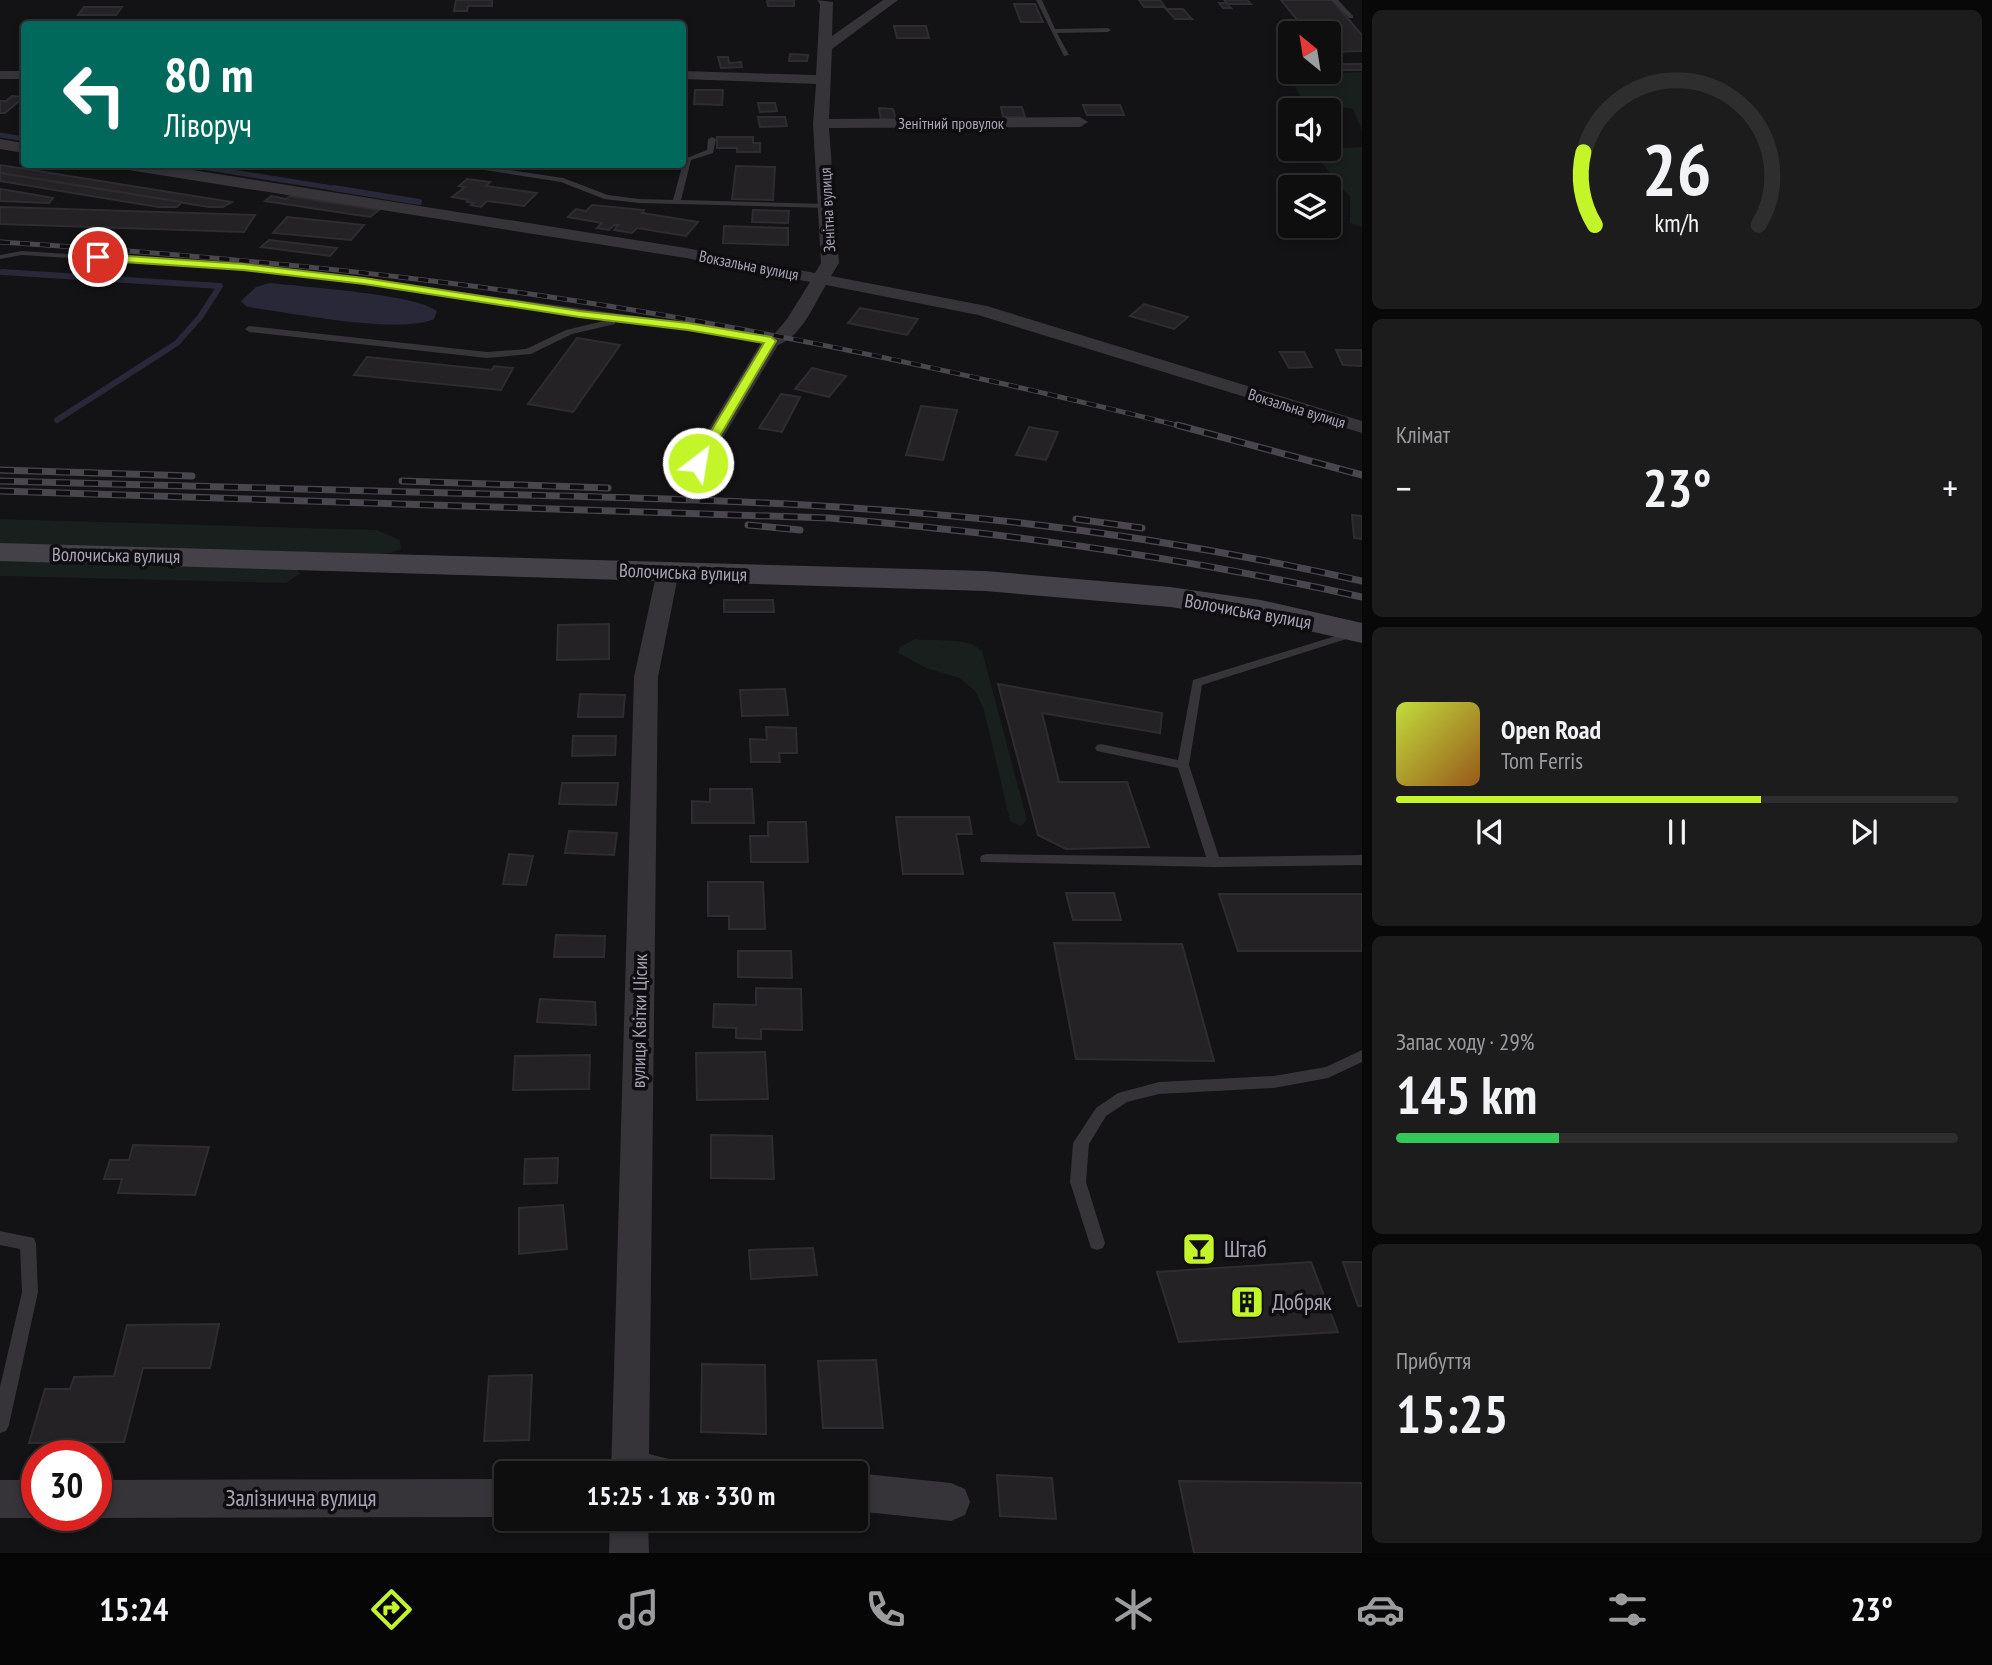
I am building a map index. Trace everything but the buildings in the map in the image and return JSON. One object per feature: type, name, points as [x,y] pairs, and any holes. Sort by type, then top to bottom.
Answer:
[{"type":"main road","name":"Волочиська вулиця","points":[[0,552],[985,582],[1170,597],[1261,610],[1361,633]]},
{"type":"street","name":"Зенітна вулиця","points":[[698,463],[771,341],[782,337],[795,323],[830,263],[821,124],[827,1]]},
{"type":"street","points":[[825,47],[886,1]]},
{"type":"street","points":[[0,75],[21,75]]},
{"type":"street","points":[[686,75],[823,80]]},
{"type":"street","name":"Зенітний провулок","points":[[821,124],[1080,122]]},
{"type":"street","points":[[0,144],[21,148]]},
{"type":"street","name":"Вокзальна вулиця","points":[[147,168],[687,253],[981,310],[1362,427]]},
{"type":"street","name":"вулиця Квітки Цісик","points":[[641,1461],[646,677],[668,571]]},
{"type":"street","points":[[868,1493],[951,1502]]},
{"type":"street","name":"Залізнична вулиця","points":[[112,1499],[494,1497]]},
{"type":"street","points":[[0,1499],[21,1499]]},
{"type":"street","points":[[629,1531],[629,1553]]},
{"type":"lane","points":[[1039,0],[1066,55]]},
{"type":"lane","points":[[1335,0],[1351,17]]},
{"type":"lane","points":[[1054,31],[1108,30]]},
{"type":"lane","points":[[686,166],[688,159],[710,151],[712,139]]},
{"type":"lane","points":[[484,168],[562,180],[607,197],[676,203],[827,206]]},
{"type":"lane","points":[[676,203],[686,168]]},
{"type":"lane","points":[[0,257],[22,253],[243,267],[364,281],[579,314],[643,320],[771,341]]},
{"type":"lane","points":[[249,329],[487,355],[516,355],[584,328],[618,320],[643,320]]},
{"type":"lane","points":[[1214,862],[1183,765],[1197,683],[1361,633]]},
{"type":"lane","points":[[1101,748],[1183,765]]},
{"type":"lane","points":[[986,859],[1214,862],[1362,860]]},
{"type":"lane","points":[[1097,1243],[1078,1182],[1081,1143],[1101,1112],[1123,1097],[1159,1088],[1274,1082],[1328,1072],[1362,1056]]},
{"type":"lane","points":[[0,1238],[28,1243],[30,1292],[0,1425]]},
{"type":"shaded area","points":[[1362,72],[1362,131],[1353,109],[1341,107],[1341,98],[1302,98],[1293,84],[1341,84],[1341,73]]},
{"type":"shaded area","points":[[1362,147],[1362,227],[1350,223],[1350,197],[1341,186],[1341,175],[1332,175],[1320,161],[1341,161],[1341,148]]},
{"type":"shaded area","points":[[270,283],[384,296],[425,305],[437,311],[434,319],[418,323],[371,324],[247,307],[241,301],[256,287]]},
{"type":"shaded area","points":[[0,519],[377,530],[400,540],[401,549],[384,555],[0,545]]},
{"type":"shaded area","points":[[0,559],[295,564],[300,574],[286,583],[0,576]]},
{"type":"shaded area","points":[[915,639],[960,641],[982,651],[1027,820],[1021,826],[1010,821],[984,710],[975,691],[959,678],[926,668],[898,653],[900,647]]},
{"type":"waterway","points":[[0,135],[21,138]]},
{"type":"waterway","points":[[208,168],[345,190]]},
{"type":"waterway","points":[[334,188],[419,202]]},
{"type":"waterway","points":[[2,272],[220,286],[200,317],[177,343],[57,420]]},
{"type":"railway","points":[[0,242],[194,256],[323,269],[452,283],[601,305],[852,351],[1019,387],[1184,427]]},
{"type":"railway","points":[[1177,425],[1362,475]]},
{"type":"railway","points":[[0,470],[192,476]]},
{"type":"railway","points":[[0,481],[658,499],[885,510],[1100,533],[1258,559],[1362,581]]},
{"type":"railway","points":[[402,481],[608,488]]},
{"type":"railway","points":[[0,491],[829,518],[1097,548],[1230,570],[1362,597]]},
{"type":"railway","points":[[1076,519],[1142,528]]},
{"type":"railway","points":[[748,525],[800,530]]},
{"type":"place","name":"Штаб","points":[[1199,1249]]},
{"type":"place","name":"Добряк","points":[[1247,1302]]},
{"type":"route","points":[[98,257],[243,267],[364,281],[579,314],[688,326],[771,341],[698,463]]}]
